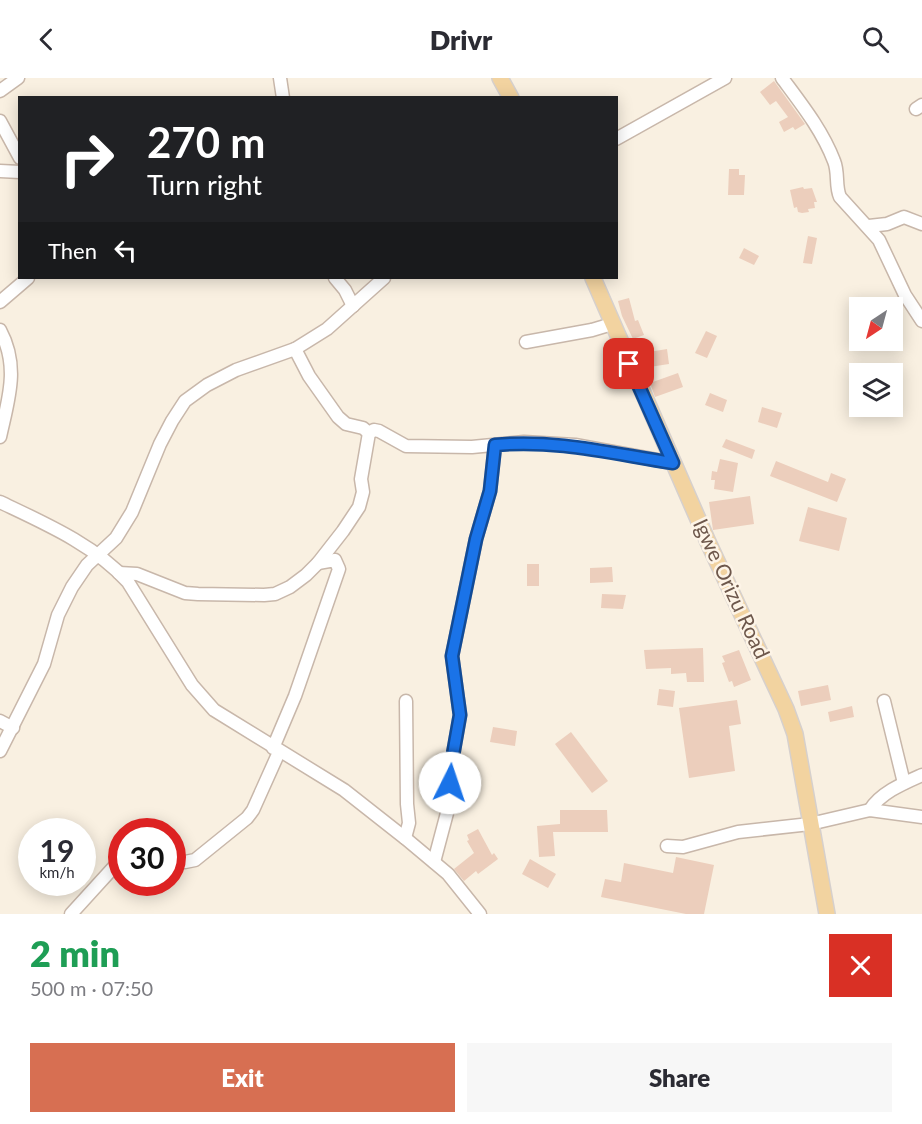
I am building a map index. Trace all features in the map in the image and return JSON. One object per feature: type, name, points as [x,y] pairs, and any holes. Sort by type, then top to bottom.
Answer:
[{"type":"main road","points":[[501,78],[510,96]]},
{"type":"main road","name":"Igwe Orizu Road","points":[[593,279],[708,542],[786,709],[795,734],[827,914]]},
{"type":"street","points":[[0,92],[18,78]]},
{"type":"street","points":[[280,78],[283,96]]},
{"type":"street","points":[[618,138],[725,78]]},
{"type":"street","points":[[782,78],[828,144],[837,168],[840,197],[879,240],[905,295],[922,321]]},
{"type":"street","points":[[0,121],[18,154]]},
{"type":"street","points":[[0,171],[18,172]]},
{"type":"street","points":[[868,226],[887,224],[904,217],[922,224]]},
{"type":"street","points":[[0,302],[27,279]]},
{"type":"street","points":[[336,279],[345,290],[353,306]]},
{"type":"street","points":[[0,751],[44,664],[63,605],[72,587],[97,555],[117,538],[132,512],[160,444],[185,401],[236,369],[296,349],[327,329],[383,279]]},
{"type":"street","points":[[526,342],[612,324]]},
{"type":"street","points":[[0,330],[5,339],[12,376],[0,437]]},
{"type":"street","points":[[296,349],[309,375],[338,417],[346,424],[363,428],[369,433]]},
{"type":"street","points":[[369,433],[374,430],[379,431],[406,446],[472,447],[524,442],[575,445],[673,463]]},
{"type":"street","points":[[119,573],[136,574],[185,592],[264,595],[275,594],[290,586],[318,563],[359,507],[363,492],[361,479],[369,433]]},
{"type":"street","points":[[434,862],[451,798],[451,766],[460,715],[452,656],[476,539],[490,491],[495,445]]},
{"type":"street","points":[[0,502],[54,528],[97,555],[119,573],[128,582],[204,700],[214,710],[276,750],[335,783],[448,874],[480,914]]},
{"type":"street","points":[[186,862],[195,860],[254,810],[339,569],[335,560],[318,563]]},
{"type":"street","points":[[405,838],[409,823],[406,701]]},
{"type":"street","points":[[884,701],[904,783]]},
{"type":"street","points":[[0,721],[13,728]]},
{"type":"street","points":[[870,810],[875,802],[904,783],[922,775]]},
{"type":"street","points":[[667,846],[683,848],[738,832],[810,824],[870,810],[922,817]]},
{"type":"street","points":[[71,914],[108,873]]},
{"type":"building","points":[[774,81],[805,124],[795,130],[793,127],[784,132],[779,122],[788,117],[776,101],[770,105],[760,92]]},
{"type":"building","points":[[729,169],[739,169],[739,175],[745,175],[744,195],[728,195]]},
{"type":"building","points":[[803,187],[804,189],[812,188],[817,202],[814,202],[815,208],[802,213],[798,212],[797,207],[794,208],[790,190]]},
{"type":"building","points":[[808,236],[817,238],[812,264],[803,263]]},
{"type":"building","points":[[744,248],[759,256],[754,265],[739,258]]},
{"type":"building","points":[[629,298],[635,321],[638,320],[644,335],[633,339],[618,301]]},
{"type":"building","points":[[706,331],[717,336],[707,358],[695,353]]},
{"type":"building","points":[[667,349],[669,364],[643,368],[637,354]]},
{"type":"building","points":[[678,373],[683,387],[655,397],[650,383]]},
{"type":"building","points":[[710,393],[727,400],[723,412],[705,405]]},
{"type":"building","points":[[762,407],[782,413],[777,428],[758,422]]},
{"type":"building","points":[[726,439],[755,450],[752,459],[722,447]]},
{"type":"building","points":[[720,459],[738,463],[733,492],[714,489],[715,480],[711,480],[712,471],[717,472]]},
{"type":"building","points":[[776,461],[828,482],[831,473],[846,479],[837,502],[770,476]]},
{"type":"building","points":[[750,496],[754,524],[713,530],[709,502]]},
{"type":"building","points":[[808,507],[847,518],[839,551],[799,541]]},
{"type":"building","points":[[527,564],[539,564],[539,586],[527,586]]},
{"type":"building","points":[[612,567],[613,582],[590,583],[590,568]]},
{"type":"building","points":[[602,594],[626,595],[623,609],[601,608]]},
{"type":"building","points":[[703,648],[704,682],[687,682],[686,673],[671,674],[671,668],[646,669],[644,650]]},
{"type":"building","points":[[739,650],[751,680],[734,687],[732,681],[729,682],[722,663],[725,662],[722,656]]},
{"type":"building","points":[[828,685],[831,700],[801,706],[798,691]]},
{"type":"building","points":[[659,689],[675,691],[673,707],[657,705]]},
{"type":"building","points":[[737,700],[741,724],[729,726],[735,771],[689,778],[679,708]]},
{"type":"building","points":[[852,706],[854,717],[830,722],[828,712]]},
{"type":"building","points":[[493,727],[517,731],[515,746],[490,742]]},
{"type":"building","points":[[571,732],[608,781],[592,793],[555,744]]},
{"type":"building","points":[[560,810],[607,810],[608,832],[553,832],[555,856],[539,857],[537,826],[560,824]]},
{"type":"building","points":[[478,829],[492,855],[494,853],[498,859],[478,874],[476,871],[464,881],[454,869],[474,853],[467,841],[469,840],[467,835]]},
{"type":"building","points":[[676,857],[714,865],[704,914],[686,914],[601,897],[605,879],[621,882],[624,863],[673,873]]},
{"type":"building","points":[[530,859],[556,874],[548,888],[522,874]]},
{"type":"route","points":[[450,783],[460,715],[452,656],[476,539],[490,491],[495,445],[524,442],[575,445],[673,463],[629,364]]}]
